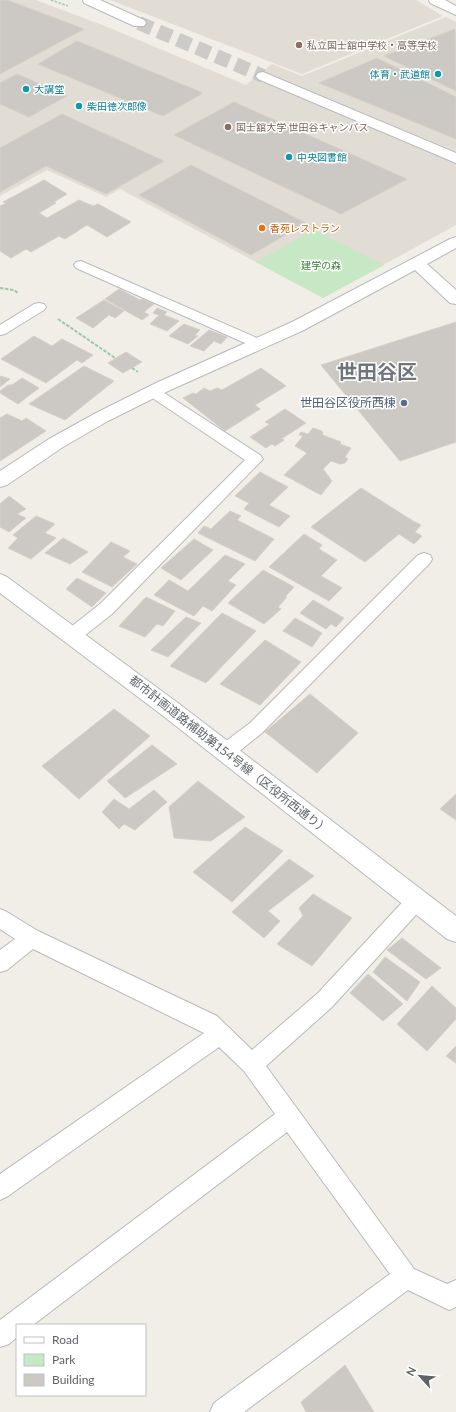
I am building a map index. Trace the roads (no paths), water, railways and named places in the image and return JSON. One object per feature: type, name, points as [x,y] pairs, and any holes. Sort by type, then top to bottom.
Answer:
[{"type":"street","points":[[89,0],[139,23]]},
{"type":"street","points":[[435,0],[456,11]]},
{"type":"street","points":[[263,76],[456,158]]},
{"type":"street","points":[[0,480],[56,443],[102,417],[298,326],[418,264],[456,242]]},
{"type":"street","points":[[418,264],[456,299]]},
{"type":"street","name":"都市計画道路補助第154号線（区役所西通り）","points":[[0,582],[225,752],[456,931]]},
{"type":"lane","points":[[81,265],[259,344]]},
{"type":"lane","points":[[0,331],[39,307]]},
{"type":"lane","points":[[72,635],[106,609],[255,459],[153,392]]},
{"type":"lane","points":[[225,752],[256,728],[424,558]]},
{"type":"lane","points":[[252,1064],[325,1000],[417,900]]},
{"type":"lane","points":[[0,918],[32,938],[209,1024],[252,1064],[406,1277],[449,1298],[456,1292]]},
{"type":"lane","points":[[0,963],[32,938]]},
{"type":"lane","points":[[0,1188],[220,1034]]},
{"type":"lane","points":[[0,1335],[290,1116]]},
{"type":"lane","points":[[223,1412],[406,1277]]},
{"type":"tunnel","points":[[139,23],[263,76]]},
{"type":"place","name":"私立国士舘中学校・高等学校","points":[[299,45]]},
{"type":"place","name":"体育・武道館","points":[[438,74]]},
{"type":"place","name":"大講堂","points":[[26,89]]},
{"type":"place","name":"柴田徳次郎像","points":[[79,106]]},
{"type":"place","name":"国士舘大学 世田谷キャンパス","points":[[228,127]]},
{"type":"place","name":"中央図書館","points":[[289,157]]},
{"type":"place","name":"香苑レストラン","points":[[262,228]]},
{"type":"place","name":"世田谷区役所西棟","points":[[404,403]]},
{"type":"district","name":"世田谷区","points":[[377,372]]},
{"type":"park label","name":"建学の森","points":[[321,265]]}]
